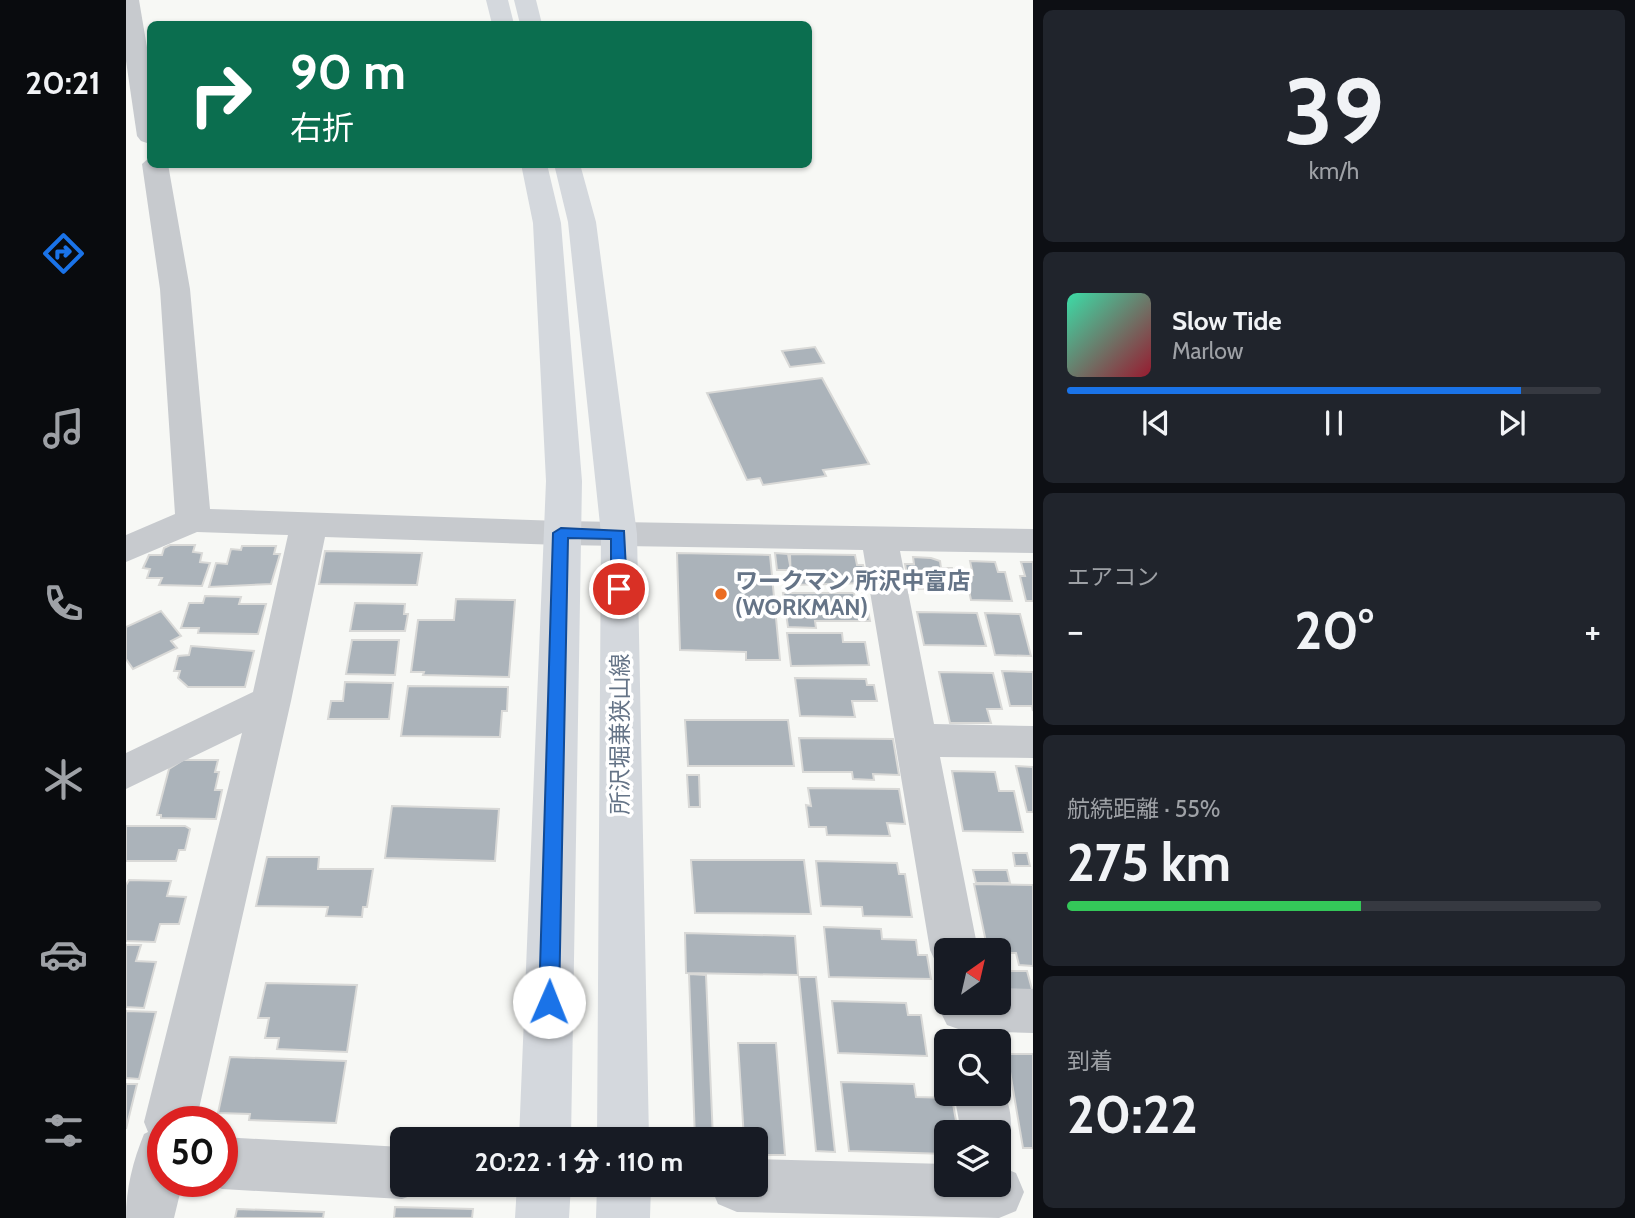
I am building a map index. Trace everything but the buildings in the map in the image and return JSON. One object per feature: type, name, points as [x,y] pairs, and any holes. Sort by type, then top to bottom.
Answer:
[{"type":"main road","points":[[497,0],[502,21]]},
{"type":"main road","points":[[524,0],[530,21]]},
{"type":"main road","points":[[535,168],[547,223],[564,481],[545,1127]]},
{"type":"main road","name":"所沢堀兼狭山線","points":[[568,168],[582,222],[618,534],[623,1127]]},
{"type":"main road","points":[[542,1218],[543,1197]]},
{"type":"main road","points":[[623,1218],[624,1197]]},
{"type":"street","points":[[128,0],[147,117]]},
{"type":"street","points":[[156,168],[175,289],[193,520]]},
{"type":"street","points":[[126,549],[193,520],[561,533],[1033,541]]},
{"type":"street","points":[[174,1106],[271,701],[309,524]]},
{"type":"street","points":[[879,538],[952,938]]},
{"type":"street","points":[[126,772],[271,701]]},
{"type":"street","points":[[916,740],[1033,742]]},
{"type":"street","points":[[966,1018],[1033,1011]]},
{"type":"street","points":[[238,1164],[390,1172]]},
{"type":"street","points":[[768,1187],[999,1198]]},
{"type":"street","points":[[147,1218],[152,1197]]},
{"type":"place","name":"ワークマン 所沢中富店 (WORKMAN)","points":[[721,594]]},
{"type":"route","points":[[549,1002],[561,533],[618,534],[619,589]]}]
